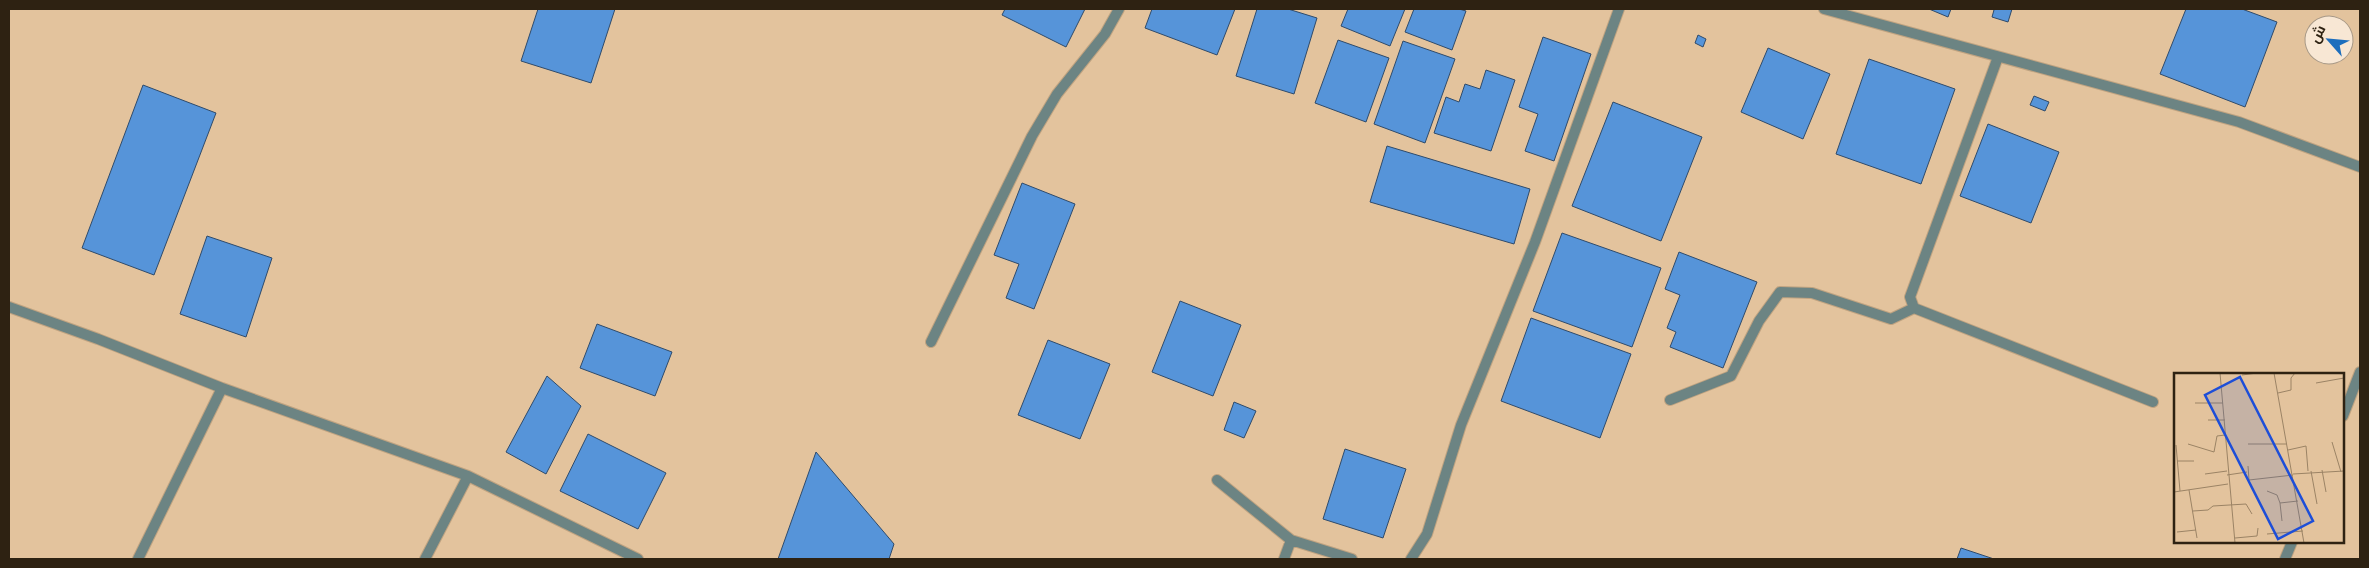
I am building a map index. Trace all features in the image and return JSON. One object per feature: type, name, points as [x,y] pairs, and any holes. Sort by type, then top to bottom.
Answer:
[{"type":"street","points":[[931,342],[1032,136],[1057,94],[1105,34],[1119,9]]},
{"type":"street","points":[[1411,559],[1427,534],[1461,425],[1535,242],[1619,9]]},
{"type":"street","points":[[1824,9],[2239,122],[2360,167]]},
{"type":"street","points":[[1914,308],[1910,297],[1998,57]]},
{"type":"street","points":[[1670,400],[1731,376],[1759,321],[1780,292],[1812,293],[1891,319],[1914,308],[2153,402]]},
{"type":"street","points":[[9,307],[98,339],[222,388],[468,476],[638,559]]},
{"type":"street","points":[[2344,413],[2360,372]]},
{"type":"street","points":[[138,559],[222,388]]},
{"type":"street","points":[[425,559],[468,476]]},
{"type":"street","points":[[1217,480],[1291,540],[1352,559]]},
{"type":"street","points":[[1284,559],[1291,540]]},
{"type":"street","points":[[2285,559],[2292,543]]},
{"type":"building","points":[[538,9],[615,9],[591,83],[521,61]]},
{"type":"building","points":[[1005,9],[1085,9],[1066,47],[1002,15]]},
{"type":"building","points":[[1152,9],[1235,9],[1217,55],[1145,28]]},
{"type":"building","points":[[1257,9],[1288,9],[1317,18],[1294,94],[1236,76]]},
{"type":"building","points":[[1348,9],[1405,9],[1390,46],[1341,26]]},
{"type":"building","points":[[1414,9],[1459,9],[1466,11],[1452,50],[1405,32]]},
{"type":"building","points":[[1929,9],[1951,9],[1948,17]]},
{"type":"building","points":[[1992,9],[2012,9],[2008,22],[1992,17],[1994,10]]},
{"type":"building","points":[[2186,9],[2242,9],[2277,22],[2245,107],[2160,74]]},
{"type":"building","points":[[1698,35],[1706,39],[1703,47],[1695,43]]},
{"type":"building","points":[[1543,37],[1591,54],[1554,161],[1525,151],[1538,114],[1519,107]]},
{"type":"building","points":[[1338,40],[1389,58],[1366,122],[1315,103]]},
{"type":"building","points":[[1403,41],[1455,59],[1425,143],[1374,124]]},
{"type":"building","points":[[1768,48],[1830,74],[1803,139],[1741,112]]},
{"type":"building","points":[[1869,59],[1955,89],[1921,184],[1836,154]]},
{"type":"building","points":[[1486,70],[1515,80],[1491,151],[1434,133],[1446,97],[1459,102],[1465,84],[1480,89]]},
{"type":"building","points":[[143,85],[216,113],[154,275],[82,248]]},
{"type":"building","points":[[2034,96],[2049,102],[2045,111],[2030,105]]},
{"type":"building","points":[[1613,102],[1702,137],[1661,241],[1572,206]]},
{"type":"building","points":[[1988,124],[2059,152],[2031,223],[1960,196]]},
{"type":"building","points":[[1387,146],[1530,189],[1514,244],[1370,202]]},
{"type":"building","points":[[1022,183],[1075,204],[1034,309],[1006,298],[1019,264],[994,255]]},
{"type":"building","points":[[1562,233],[1661,268],[1632,347],[1533,311]]},
{"type":"building","points":[[207,236],[272,258],[246,337],[180,314]]},
{"type":"building","points":[[1679,252],[1757,282],[1723,368],[1670,347],[1676,332],[1667,328],[1680,295],[1665,289]]},
{"type":"building","points":[[1180,301],[1241,325],[1213,396],[1152,372]]},
{"type":"building","points":[[1531,318],[1631,354],[1600,438],[1501,401]]},
{"type":"building","points":[[597,324],[672,352],[655,396],[580,368]]},
{"type":"building","points":[[1048,340],[1110,364],[1080,439],[1018,415]]},
{"type":"building","points":[[547,376],[581,406],[546,474],[506,452]]},
{"type":"building","points":[[1234,402],[1256,411],[1244,438],[1224,430]]},
{"type":"building","points":[[588,434],[666,473],[638,529],[560,491]]},
{"type":"building","points":[[1345,449],[1406,469],[1383,538],[1323,519]]},
{"type":"building","points":[[816,452],[894,544],[889,559],[778,559]]},
{"type":"building","points":[[1961,548],[1994,559],[1957,559]]}]
